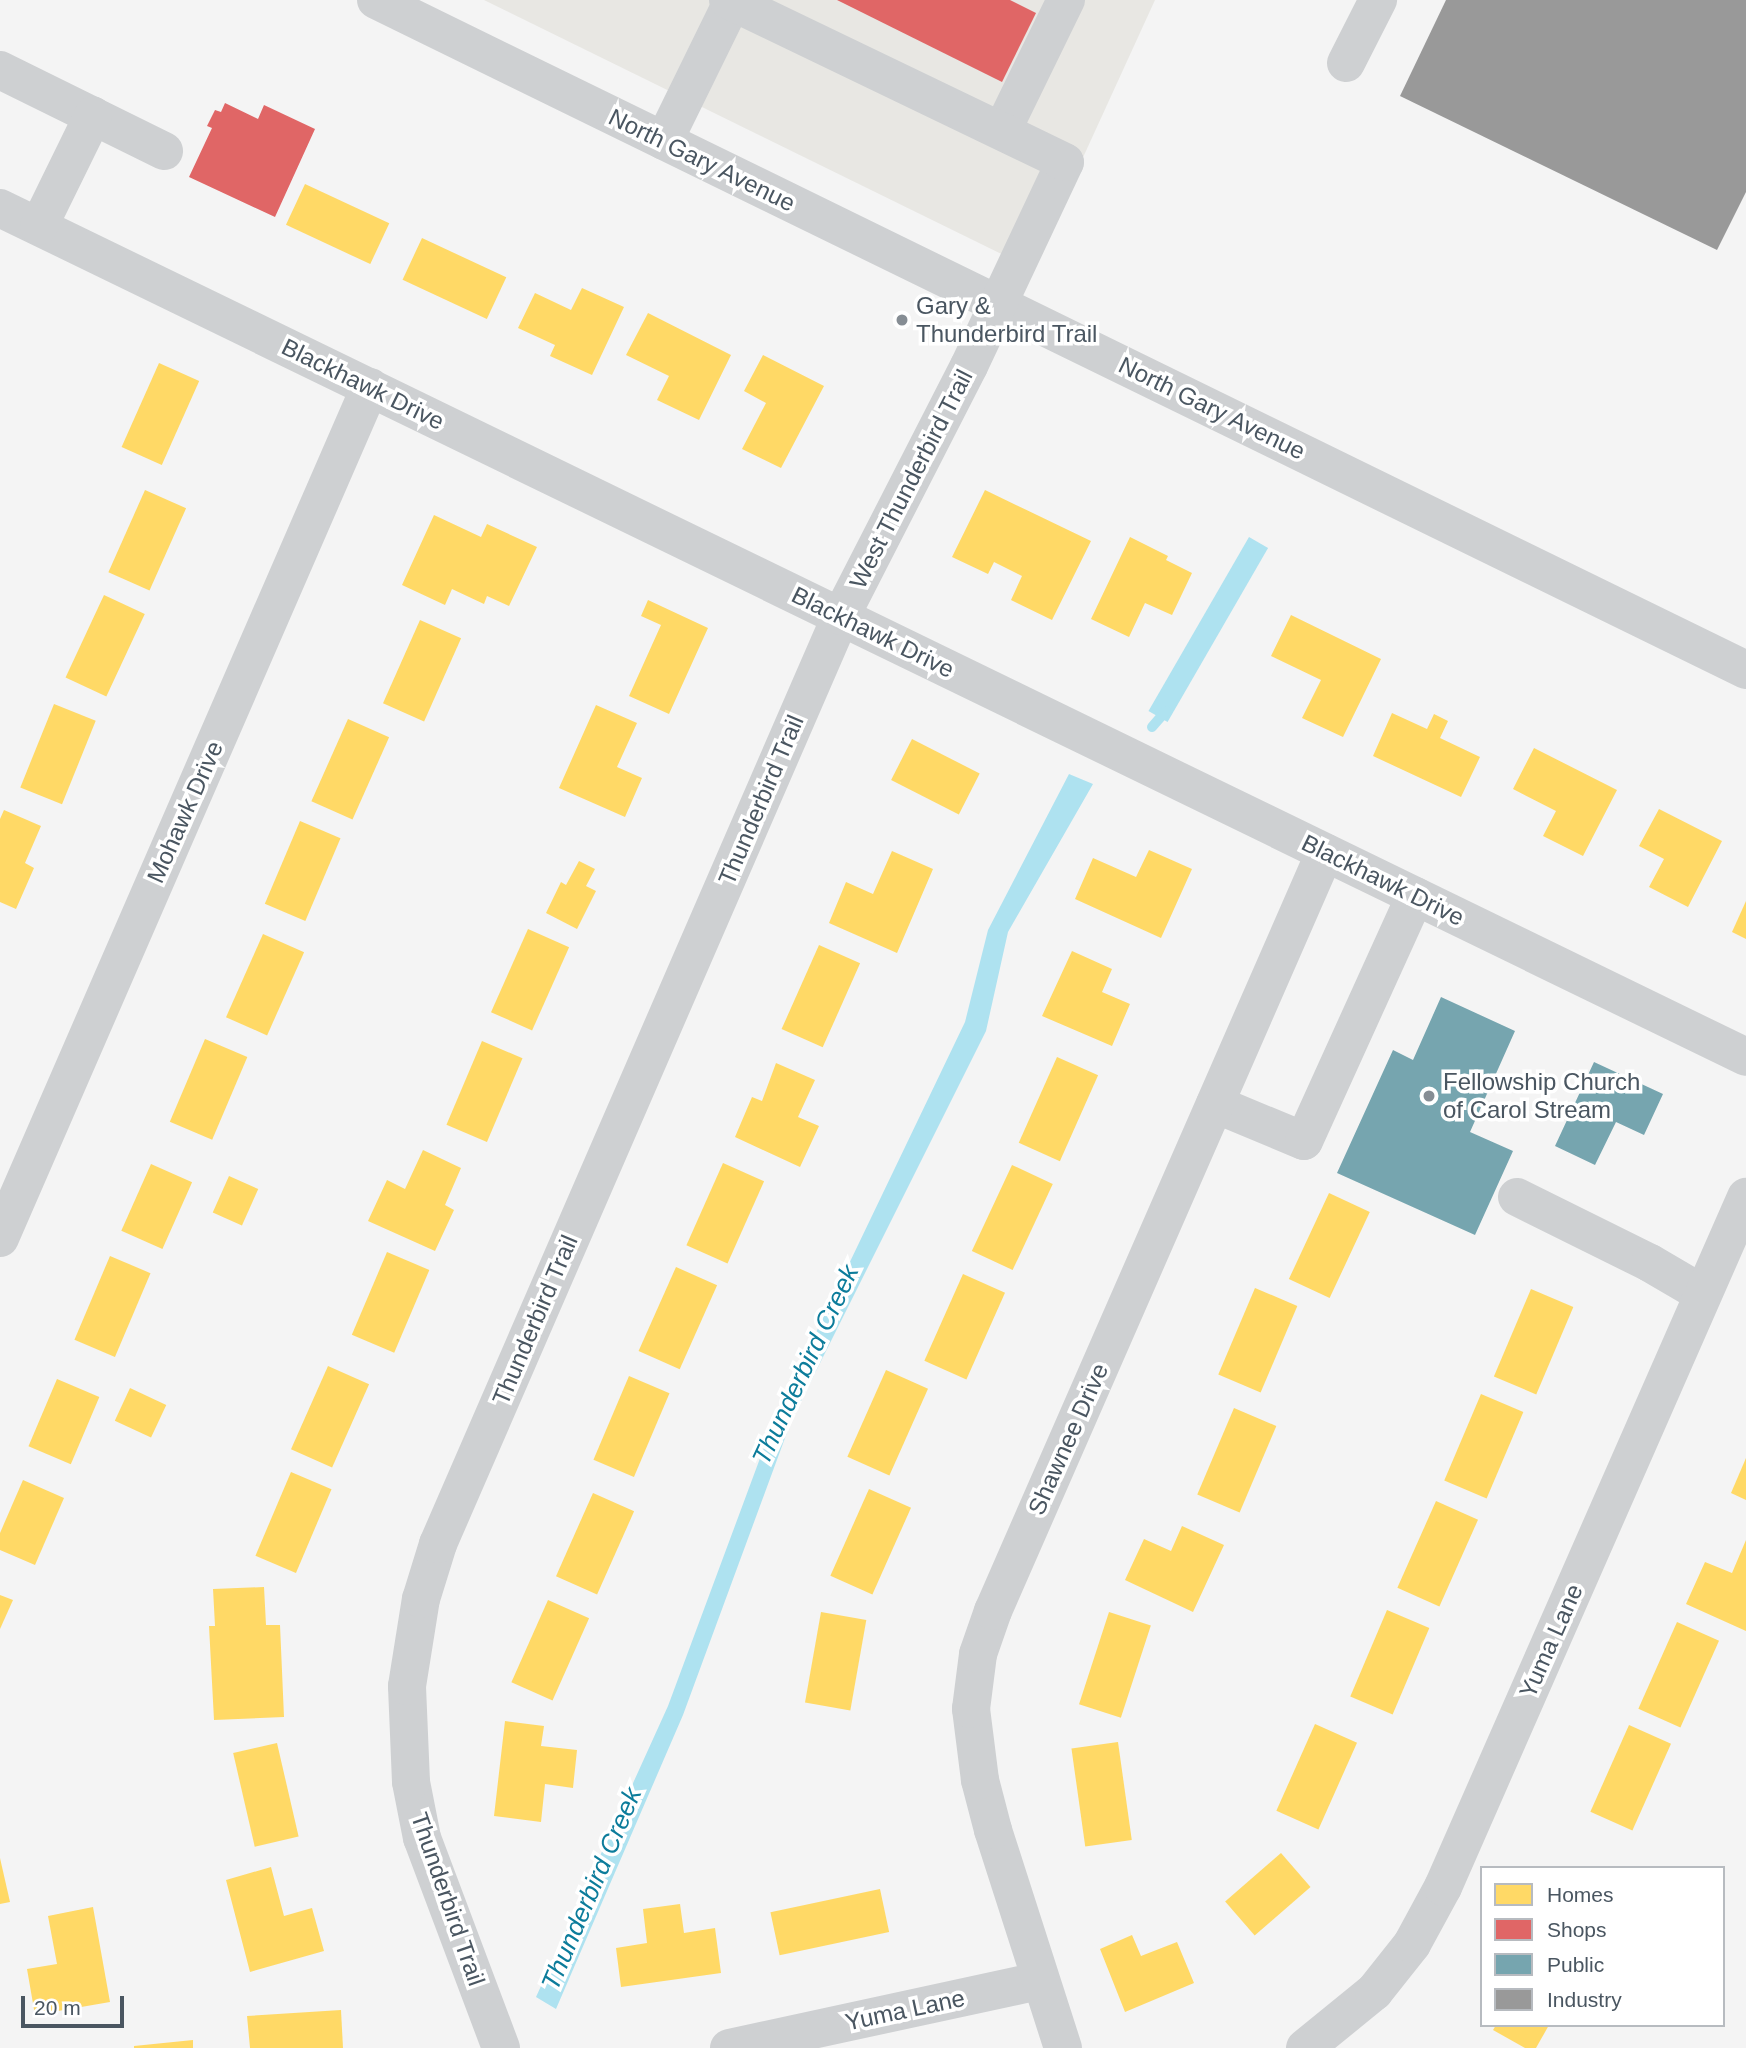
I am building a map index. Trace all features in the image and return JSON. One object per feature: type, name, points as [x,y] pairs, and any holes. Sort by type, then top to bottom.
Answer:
[{"type":"street","name":"North Gary Avenue","points":[[376,0],[1746,670]]},
{"type":"street","points":[[664,141],[742,3],[794,14],[1002,131],[1066,0]]},
{"type":"street","points":[[1346,63],[1378,0]]},
{"type":"street","points":[[0,70],[164,151]]},
{"type":"street","points":[[39,226],[93,116]]},
{"type":"street","name":"West Thunderbird Trail","points":[[841,616],[999,304],[1066,162],[1002,131]]},
{"type":"street","name":"Blackhawk Drive","points":[[0,208],[1746,1057]]},
{"type":"street","name":"Mohawk Drive","points":[[0,1237],[370,387]]},
{"type":"street","name":"Thunderbird Trail","points":[[501,2048],[422,1838],[411,1782],[407,1686],[421,1599],[438,1544],[841,616]]},
{"type":"street","name":"Shawnee Drive","points":[[1063,2048],[1040,1981],[980,1780],[971,1709],[978,1654],[993,1611],[1325,852]]},
{"type":"street","points":[[1215,1104],[1304,1141],[1415,896]]},
{"type":"street","points":[[1517,1197],[1650,1263],[1703,1294]]},
{"type":"street","name":"Yuma Lane","points":[[1305,2048],[1374,1992],[1412,1944],[1443,1887],[1746,1197]]},
{"type":"street","name":"Yuma Lane","points":[[729,2048],[1040,1981]]},
{"type":"shaded area","points":[[484,0],[1155,0],[1032,269]]},
{"type":"water","points":[[1249,537],[1268,548],[1168,722],[1148,711]]},
{"type":"water","points":[[1069,774],[1093,784],[1008,932],[986,1031],[792,1419],[683,1715],[556,2009],[536,1997],[668,1706],[775,1418],[965,1022],[988,930]]},
{"type":"building: Homes","points":[[305,184],[389,223],[370,264],[286,225]]},
{"type":"building: Homes","points":[[422,238],[506,277],[487,319],[403,280]]},
{"type":"building: Homes","points":[[582,288],[624,307],[592,375],[550,356],[555,345],[518,328],[535,293],[571,310]]},
{"type":"building: Homes","points":[[648,313],[731,355],[699,420],[657,400],[669,376],[626,355]]},
{"type":"building: Homes","points":[[763,355],[824,386],[781,468],[742,449],[766,403],[744,391]]},
{"type":"building: Homes","points":[[159,363],[199,381],[162,465],[122,447]]},
{"type":"building: Homes","points":[[145,490],[186,508],[150,591],[108,572]]},
{"type":"building: Homes","points":[[985,490],[1091,541],[1052,620],[1011,600],[1022,576],[994,562],[988,574],[952,557]]},
{"type":"building: Homes","points":[[434,515],[481,537],[487,524],[537,547],[509,606],[487,596],[484,604],[452,589],[445,605],[402,585]]},
{"type":"building: Homes","points":[[1130,537],[1168,556],[1166,560],[1192,573],[1172,615],[1145,603],[1129,637],[1091,619]]},
{"type":"building: Homes","points":[[104,595],[145,614],[106,696],[66,677]]},
{"type":"building: Homes","points":[[648,600],[708,628],[669,714],[629,696],[661,625],[641,616]]},
{"type":"building: Homes","points":[[1291,615],[1381,659],[1343,737],[1302,718],[1321,680],[1271,656]]},
{"type":"building: Homes","points":[[420,620],[461,638],[424,721],[383,703]]},
{"type":"building: Homes","points":[[54,704],[96,721],[62,804],[20,787]]},
{"type":"building: Homes","points":[[596,705],[637,723],[617,767],[642,778],[625,817],[559,788]]},
{"type":"building: Homes","points":[[1392,713],[1427,729],[1434,714],[1448,721],[1440,738],[1480,757],[1461,797],[1373,756]]},
{"type":"building: Homes","points":[[348,719],[389,737],[353,820],[311,801]]},
{"type":"building: Homes","points":[[912,739],[980,774],[959,814],[891,780]]},
{"type":"building: Homes","points":[[1534,748],[1617,790],[1583,856],[1543,836],[1556,811],[1513,789]]},
{"type":"building: Homes","points":[[1659,809],[1722,841],[1688,907],[1649,887],[1664,859],[1639,846]]},
{"type":"building: Homes","points":[[4,810],[41,826],[25,863],[34,868],[16,909],[0,902],[0,819]]},
{"type":"building: Homes","points":[[300,821],[341,838],[305,921],[265,904]]},
{"type":"building: Homes","points":[[1149,850],[1192,869],[1161,938],[1075,899],[1093,858],[1136,877]]},
{"type":"building: Homes","points":[[892,851],[933,869],[897,953],[829,923],[846,882],[873,894]]},
{"type":"building: Homes","points":[[579,861],[595,869],[586,886],[596,891],[577,929],[546,913],[561,882],[566,885]]},
{"type":"building: Homes","points":[[1746,901],[1746,939],[1732,932]]},
{"type":"building: Homes","points":[[528,929],[569,947],[532,1030],[491,1012]]},
{"type":"building: Homes","points":[[263,934],[304,952],[267,1035],[226,1017]]},
{"type":"building: Homes","points":[[819,945],[860,963],[823,1047],[782,1029]]},
{"type":"building: Homes","points":[[1072,951],[1112,969],[1102,992],[1130,1004],[1112,1046],[1042,1016]]},
{"type":"building: Homes","points":[[205,1039],[247,1057],[212,1140],[170,1122]]},
{"type":"building: Homes","points":[[482,1041],[523,1058],[487,1142],[446,1125]]},
{"type":"building: Homes","points":[[1057,1057],[1098,1075],[1060,1161],[1019,1143]]},
{"type":"building: Homes","points":[[776,1063],[815,1080],[798,1117],[819,1126],[800,1167],[735,1137],[752,1097],[762,1101]]},
{"type":"building: Homes","points":[[423,1150],[461,1168],[445,1205],[454,1210],[435,1251],[368,1221],[387,1180],[405,1189]]},
{"type":"building: Homes","points":[[723,1163],[764,1181],[728,1264],[686,1245]]},
{"type":"building: Homes","points":[[151,1164],[192,1182],[162,1249],[121,1231]]},
{"type":"building: Homes","points":[[1012,1165],[1053,1184],[1013,1270],[972,1251]]},
{"type":"building: Homes","points":[[229,1176],[258,1189],[242,1226],[213,1213]]},
{"type":"building: Homes","points":[[1329,1193],[1370,1212],[1330,1298],[1289,1279]]},
{"type":"building: Homes","points":[[387,1252],[429,1270],[394,1353],[352,1335]]},
{"type":"building: Homes","points":[[110,1256],[151,1273],[115,1357],[74,1340]]},
{"type":"building: Homes","points":[[676,1267],[717,1285],[680,1369],[639,1351]]},
{"type":"building: Homes","points":[[963,1274],[1005,1293],[966,1379],[924,1361]]},
{"type":"building: Homes","points":[[1255,1288],[1297,1306],[1261,1393],[1218,1375]]},
{"type":"building: Homes","points":[[1531,1289],[1573,1307],[1536,1394],[1494,1376]]},
{"type":"building: Homes","points":[[328,1366],[369,1384],[332,1467],[291,1449]]},
{"type":"building: Homes","points":[[886,1370],[928,1389],[889,1475],[847,1457]]},
{"type":"building: Homes","points":[[629,1376],[670,1393],[634,1477],[593,1460]]},
{"type":"building: Homes","points":[[57,1379],[99,1397],[71,1464],[28,1446]]},
{"type":"building: Homes","points":[[130,1388],[166,1405],[151,1438],[115,1421]]},
{"type":"building: Homes","points":[[1481,1394],[1523,1412],[1487,1499],[1444,1481]]},
{"type":"building: Homes","points":[[1234,1408],[1276,1426],[1240,1513],[1197,1495]]},
{"type":"building: Homes","points":[[1746,1458],[1746,1500],[1731,1493]]},
{"type":"building: Homes","points":[[291,1472],[332,1489],[296,1573],[255,1556]]},
{"type":"building: Homes","points":[[23,1480],[64,1498],[35,1565],[0,1550],[0,1533]]},
{"type":"building: Homes","points":[[869,1489],[911,1508],[872,1594],[830,1576]]},
{"type":"building: Homes","points":[[593,1493],[634,1511],[597,1594],[556,1576]]},
{"type":"building: Homes","points":[[1436,1501],[1478,1520],[1439,1606],[1397,1588]]},
{"type":"building: Homes","points":[[1182,1526],[1224,1545],[1193,1612],[1125,1580],[1144,1539],[1171,1551]]},
{"type":"building: Homes","points":[[1746,1540],[1746,1631],[1686,1604],[1705,1562],[1732,1573]]},
{"type":"building: Homes","points":[[264,1587],[266,1625],[280,1625],[284,1717],[214,1720],[209,1626],[215,1626],[213,1589]]},
{"type":"building: Homes","points":[[0,1595],[13,1600],[0,1629]]},
{"type":"building: Homes","points":[[548,1600],[589,1618],[553,1701],[511,1682]]},
{"type":"building: Homes","points":[[1387,1610],[1429,1628],[1393,1715],[1350,1697]]},
{"type":"building: Homes","points":[[821,1612],[866,1620],[850,1711],[805,1703]]},
{"type":"building: Homes","points":[[1109,1612],[1151,1626],[1121,1718],[1079,1704]]},
{"type":"building: Homes","points":[[1677,1622],[1719,1641],[1680,1727],[1638,1709]]},
{"type":"building: Homes","points":[[505,1721],[544,1726],[541,1746],[577,1750],[573,1788],[545,1784],[541,1822],[494,1816]]},
{"type":"building: Homes","points":[[1315,1724],[1357,1743],[1318,1829],[1276,1811]]},
{"type":"building: Homes","points":[[1629,1725],[1671,1744],[1632,1830],[1590,1812]]},
{"type":"building: Homes","points":[[1118,1742],[1132,1840],[1085,1847],[1071,1749]]},
{"type":"building: Homes","points":[[277,1743],[299,1837],[255,1847],[233,1753]]},
{"type":"building: Homes","points":[[1281,1853],[1311,1887],[1255,1936],[1225,1902]]},
{"type":"building: Homes","points":[[0,1858],[10,1902],[0,1904]]},
{"type":"building: Homes","points":[[271,1867],[284,1916],[312,1908],[324,1951],[250,1972],[226,1880]]},
{"type":"building: Homes","points":[[880,1889],[889,1932],[780,1955],[770,1912]]},
{"type":"building: Homes","points":[[680,1904],[684,1933],[715,1928],[721,1973],[621,1987],[616,1948],[647,1943],[643,1909]]},
{"type":"building: Homes","points":[[93,1907],[110,2002],[35,2015],[27,1969],[57,1964],[48,1916]]},
{"type":"building: Homes","points":[[1132,1935],[1141,1956],[1177,1942],[1194,1983],[1125,2012],[1100,1949]]},
{"type":"building: Homes","points":[[341,2010],[343,2048],[250,2048],[247,2016]]},
{"type":"building: Homes","points":[[1495,2027],[1548,2027],[1536,2048],[1525,2048],[1493,2030]]},
{"type":"building: Homes","points":[[193,2040],[193,2048],[134,2048],[134,2046]]},
{"type":"building: Shops","points":[[837,0],[1010,0],[1036,13],[1002,82]]},
{"type":"building: Shops","points":[[225,103],[258,119],[264,105],[315,129],[275,217],[189,177],[212,128],[207,126],[215,110],[221,112]]},
{"type":"building: Public","name":"Fellowship Church of Carol Stream","points":[[1441,997],[1515,1031],[1470,1132],[1513,1151],[1475,1235],[1337,1173],[1393,1050],[1413,1060]]},
{"type":"building: Public","points":[[1594,1062],[1663,1094],[1644,1135],[1616,1122],[1595,1165],[1555,1146]]},
{"type":"building: Industry","points":[[1446,0],[1746,0],[1746,192],[1717,250],[1400,96]]},
{"type":"waterway","name":"Thunderbird Creek","points":[[1152,727],[1166,711]]},
{"type":"place","name":"Gary & Thunderbird Trail","points":[[902,320]]},
{"type":"place","name":"Fellowship Church of Carol Stream","points":[[1429,1096]]}]
